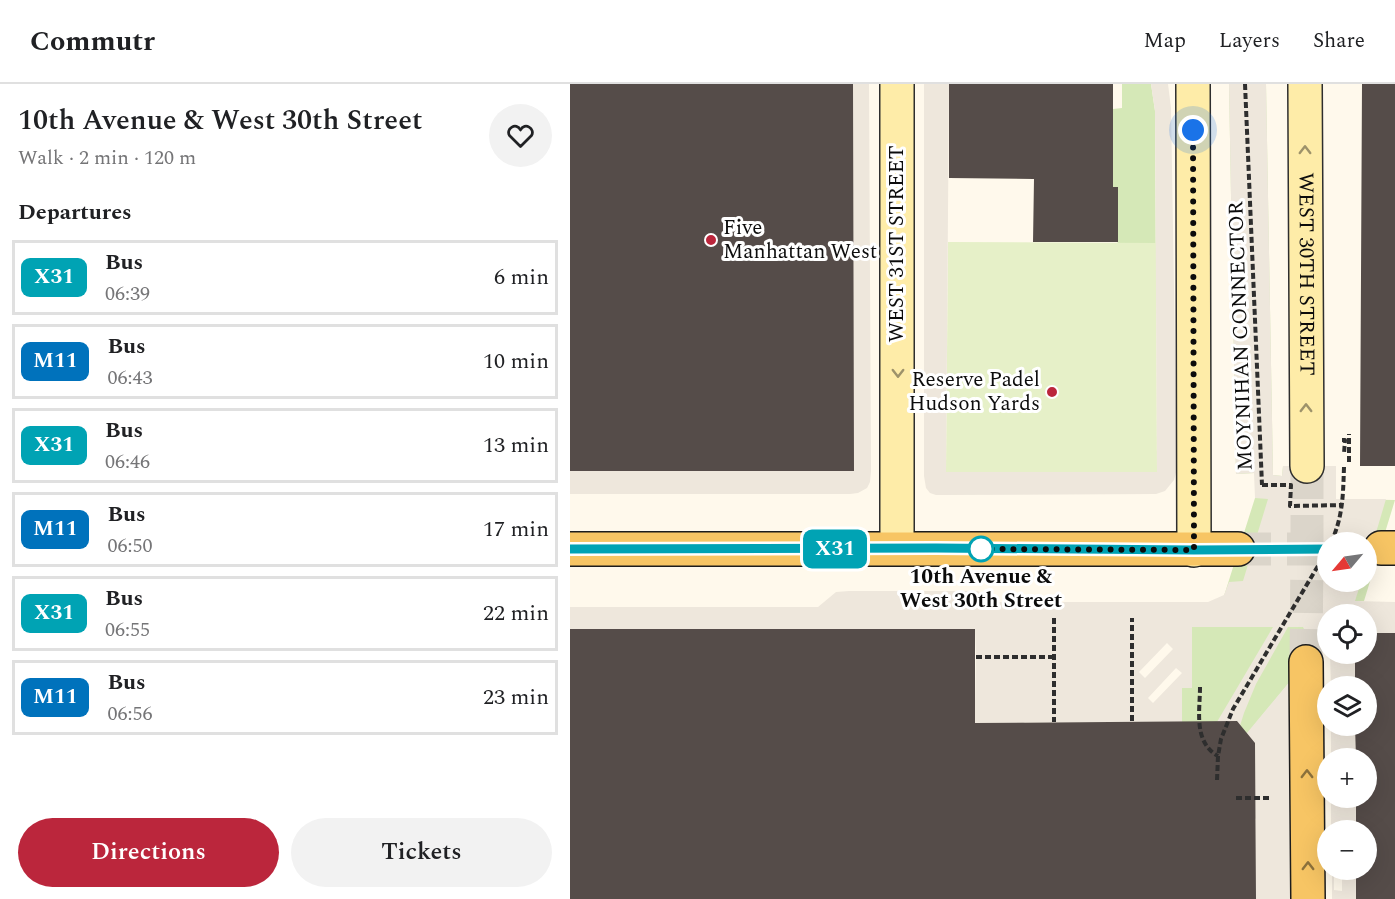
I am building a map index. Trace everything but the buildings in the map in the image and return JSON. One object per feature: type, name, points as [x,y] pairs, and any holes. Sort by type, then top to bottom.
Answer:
[{"type":"main road","name":"WEST 31ST STREET","points":[[897,84],[897,548]]},
{"type":"main road","points":[[1193,84],[1194,550]]},
{"type":"main road","name":"WEST 30TH STREET","points":[[1305,84],[1307,466]]},
{"type":"main road","points":[[570,549],[1238,549]]},
{"type":"main road","points":[[1306,662],[1308,899]]},
{"type":"path","name":"MOYNIHAN CONNECTOR","points":[[1245,84],[1262,485],[1291,485],[1290,506],[1343,505],[1335,532]]},
{"type":"path","points":[[1349,434],[1349,462]]},
{"type":"path","points":[[1217,780],[1221,739],[1233,710],[1317,568]]},
{"type":"path","points":[[1054,618],[1054,722]]},
{"type":"path","points":[[1132,618],[1132,722]]},
{"type":"path","points":[[976,657],[1054,657]]},
{"type":"path","points":[[1200,687],[1201,736],[1205,745],[1218,756]]},
{"type":"path","points":[[1236,798],[1272,798]]},
{"type":"green space","points":[[1122,84],[1151,84],[1155,111],[1156,312],[1117,312],[1118,187],[1113,187],[1113,109],[1122,108]]},
{"type":"green space","points":[[1229,84],[1266,84],[1273,475],[1282,476],[1283,466],[1336,466],[1336,499],[1395,500],[1377,559],[1377,532],[1317,532],[1317,592],[1367,592],[1364,601],[1317,604],[1317,649],[1232,752],[1182,899],[1182,688],[1192,687],[1192,627],[1217,618],[1255,498],[1255,473],[1236,474]]},
{"type":"green space","name":"Reserve Padel Hudson Yards","points":[[948,242],[1156,243],[1157,472],[946,472]]},
{"type":"shaded area","points":[[853,84],[869,84],[871,471],[867,488],[850,494],[570,494],[570,471],[853,470]]},
{"type":"shaded area","points":[[924,84],[949,84],[946,472],[1157,472],[1155,111],[1151,84],[1168,84],[1171,108],[1177,469],[1174,480],[1165,491],[1156,494],[936,495],[930,493],[926,488],[924,476]]},
{"type":"shaded area","points":[[1229,84],[1266,84],[1273,475],[1282,476],[1283,466],[1336,466],[1336,499],[1386,499],[1376,532],[1317,532],[1317,592],[1358,592],[1355,601],[1395,602],[1395,633],[1377,633],[1377,604],[1317,604],[1317,649],[1315,651],[1303,627],[1288,627],[1256,684],[1244,713],[1232,751],[1291,680],[1292,899],[1256,899],[1256,819],[1158,722],[1025,722],[974,747],[975,629],[570,629],[570,607],[818,607],[836,592],[849,591],[978,591],[992,602],[1208,602],[1224,595],[1229,582],[1243,581],[1268,499],[1255,498],[1254,473],[1236,474]],"holes":[[[1303,485],[1317,485],[1317,497],[1303,497]],[[1192,627],[1273,627],[1214,727],[1182,727],[1182,688],[1192,688]],[[1167,643],[1173,649],[1145,678],[1139,672]],[[1176,668],[1182,673],[1153,703],[1148,698]]]},
{"type":"shaded area","points":[[1330,664],[1355,664],[1355,676],[1331,676]]},
{"type":"shaded area","points":[[1331,736],[1355,736],[1356,748],[1331,748]]},
{"type":"shaded area","points":[[1331,808],[1356,808],[1356,820],[1331,820]]},
{"type":"shaded area","points":[[1332,880],[1334,880],[1334,890],[1342,891],[1342,880],[1356,880],[1356,899],[1332,899]]},
{"type":"tunnel","points":[[1307,466],[1307,549]]},
{"type":"tunnel","points":[[1238,549],[1317,549]]},
{"type":"tunnel","points":[[1306,662],[1307,549]]},
{"type":"bus line","name":"X31","points":[[570,549],[1317,549]]},
{"type":"place","name":"Five Manhattan West","points":[[711,240]]},
{"type":"place","name":"Reserve Padel Hudson Yards","points":[[1052,392]]},
{"type":"place","name":"10th Avenue & West 30th Street","points":[[981,549]]},
{"type":"route","points":[[981,549],[1194,550],[1193,130]]}]
